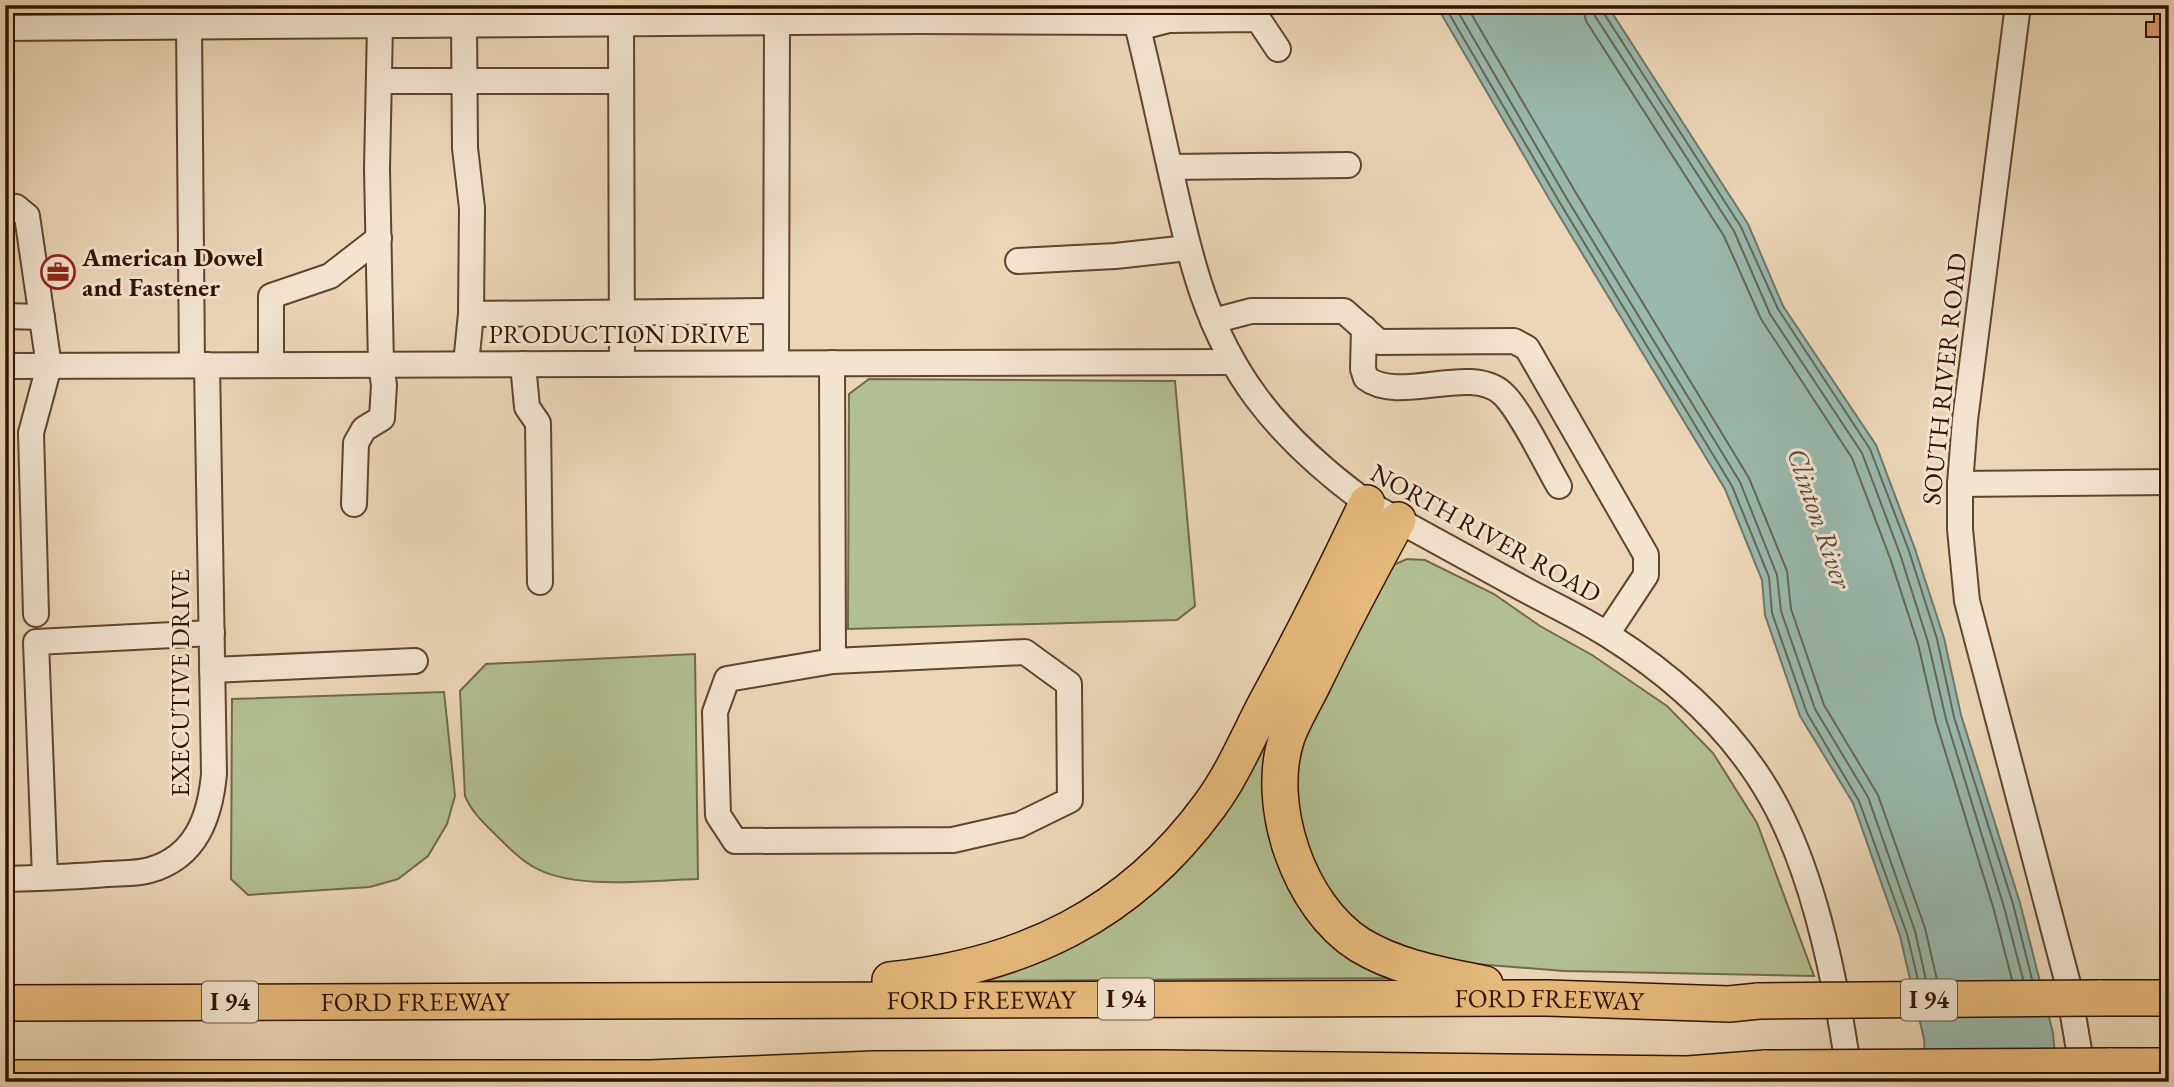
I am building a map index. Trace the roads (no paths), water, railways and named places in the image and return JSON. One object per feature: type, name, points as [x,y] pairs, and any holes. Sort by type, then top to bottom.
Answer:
[{"type":"highway","points":[[705,1000],[936,975],[1012,956],[1063,933],[1131,888],[1185,838],[1212,803],[1314,613],[1367,503]]},
{"type":"highway","points":[[1398,520],[1336,636],[1287,737],[1282,759],[1282,807],[1293,858],[1323,909],[1346,935],[1360,945],[1391,961],[1547,998]]},
{"type":"highway","name":"FORD FREEWAY","points":[[5,1003],[1547,998],[1729,1004],[1759,1001],[2169,998]]},
{"type":"highway","points":[[5,1078],[650,1078],[873,1069],[1144,1068],[1688,1074],[1766,1068],[2095,1074],[2169,1066]]},
{"type":"highway","points":[[1641,1082],[1688,1074]]},
{"type":"highway","points":[[650,1078],[693,1082]]},
{"type":"street","name":"SOUTH RIVER ROAD","points":[[2018,5],[1965,420],[1960,529],[1967,601],[2067,980],[2079,1051],[2095,1074]]},
{"type":"street","points":[[5,28],[621,24],[726,14],[777,22],[1258,19],[1278,49]]},
{"type":"street","name":"NORTH RIVER ROAD","points":[[1136,18],[1201,295],[1233,362],[1255,396],[1298,445],[1336,481],[1367,503],[1607,635],[1663,674],[1709,714],[1747,759],[1772,799],[1797,850],[1811,894],[1842,1023],[1850,1082]]},
{"type":"street","points":[[776,363],[777,22]]},
{"type":"street","points":[[464,24],[465,148],[472,208],[471,314],[466,364]]},
{"type":"street","points":[[621,24],[622,364]]},
{"type":"street","points":[[354,505],[356,443],[364,429],[382,418],[384,385],[381,365],[379,238],[380,25]]},
{"type":"street","name":"EXECUTIVE DRIVE","points":[[5,879],[143,871],[170,862],[188,848],[205,822],[211,803],[214,774],[212,634],[199,365],[189,26]]},
{"type":"street","points":[[379,81],[621,81]]},
{"type":"street","points":[[1170,167],[1348,165]]},
{"type":"street","points":[[5,206],[16,206],[27,216],[50,366],[31,433],[36,614]]},
{"type":"street","points":[[271,365],[271,296],[330,276],[379,238]]},
{"type":"street","points":[[1018,261],[1115,256],[1188,248]]},
{"type":"street","points":[[471,314],[621,310],[776,311]]},
{"type":"street","points":[[1213,321],[1251,311],[1344,311],[1379,342],[1514,341],[1527,348],[1646,555],[1646,575],[1607,635]]},
{"type":"street","points":[[5,316],[42,317]]},
{"type":"street","points":[[1363,328],[1363,369],[1366,378],[1384,387],[1473,383],[1489,385],[1503,394],[1515,410],[1559,486]]},
{"type":"street","name":"PRODUCTION DRIVE","points":[[5,366],[1233,362]]},
{"type":"street","points":[[832,363],[833,661]]},
{"type":"street","points":[[523,364],[527,407],[538,423],[540,582]]},
{"type":"street","points":[[1960,484],[2169,482]]},
{"type":"street","points":[[45,877],[36,642],[212,634]]},
{"type":"street","points":[[1025,652],[1069,684],[1070,800],[1019,825],[953,840],[735,841],[718,815],[715,712],[727,679],[833,661],[1025,652]]},
{"type":"street","points":[[212,670],[415,661]]},
{"type":"water","name":"Clinton River","points":[[1436,5],[1607,5],[1748,224],[1783,306],[1876,445],[1915,549],[1944,638],[1961,715],[2020,903],[2053,1033],[2057,1082],[1926,1082],[1924,1039],[1900,936],[1853,803],[1800,716],[1765,615],[1762,580],[1725,489],[1554,207]]},
{"type":"place","name":"American Dowel and Fastener","points":[[58,272]]}]
